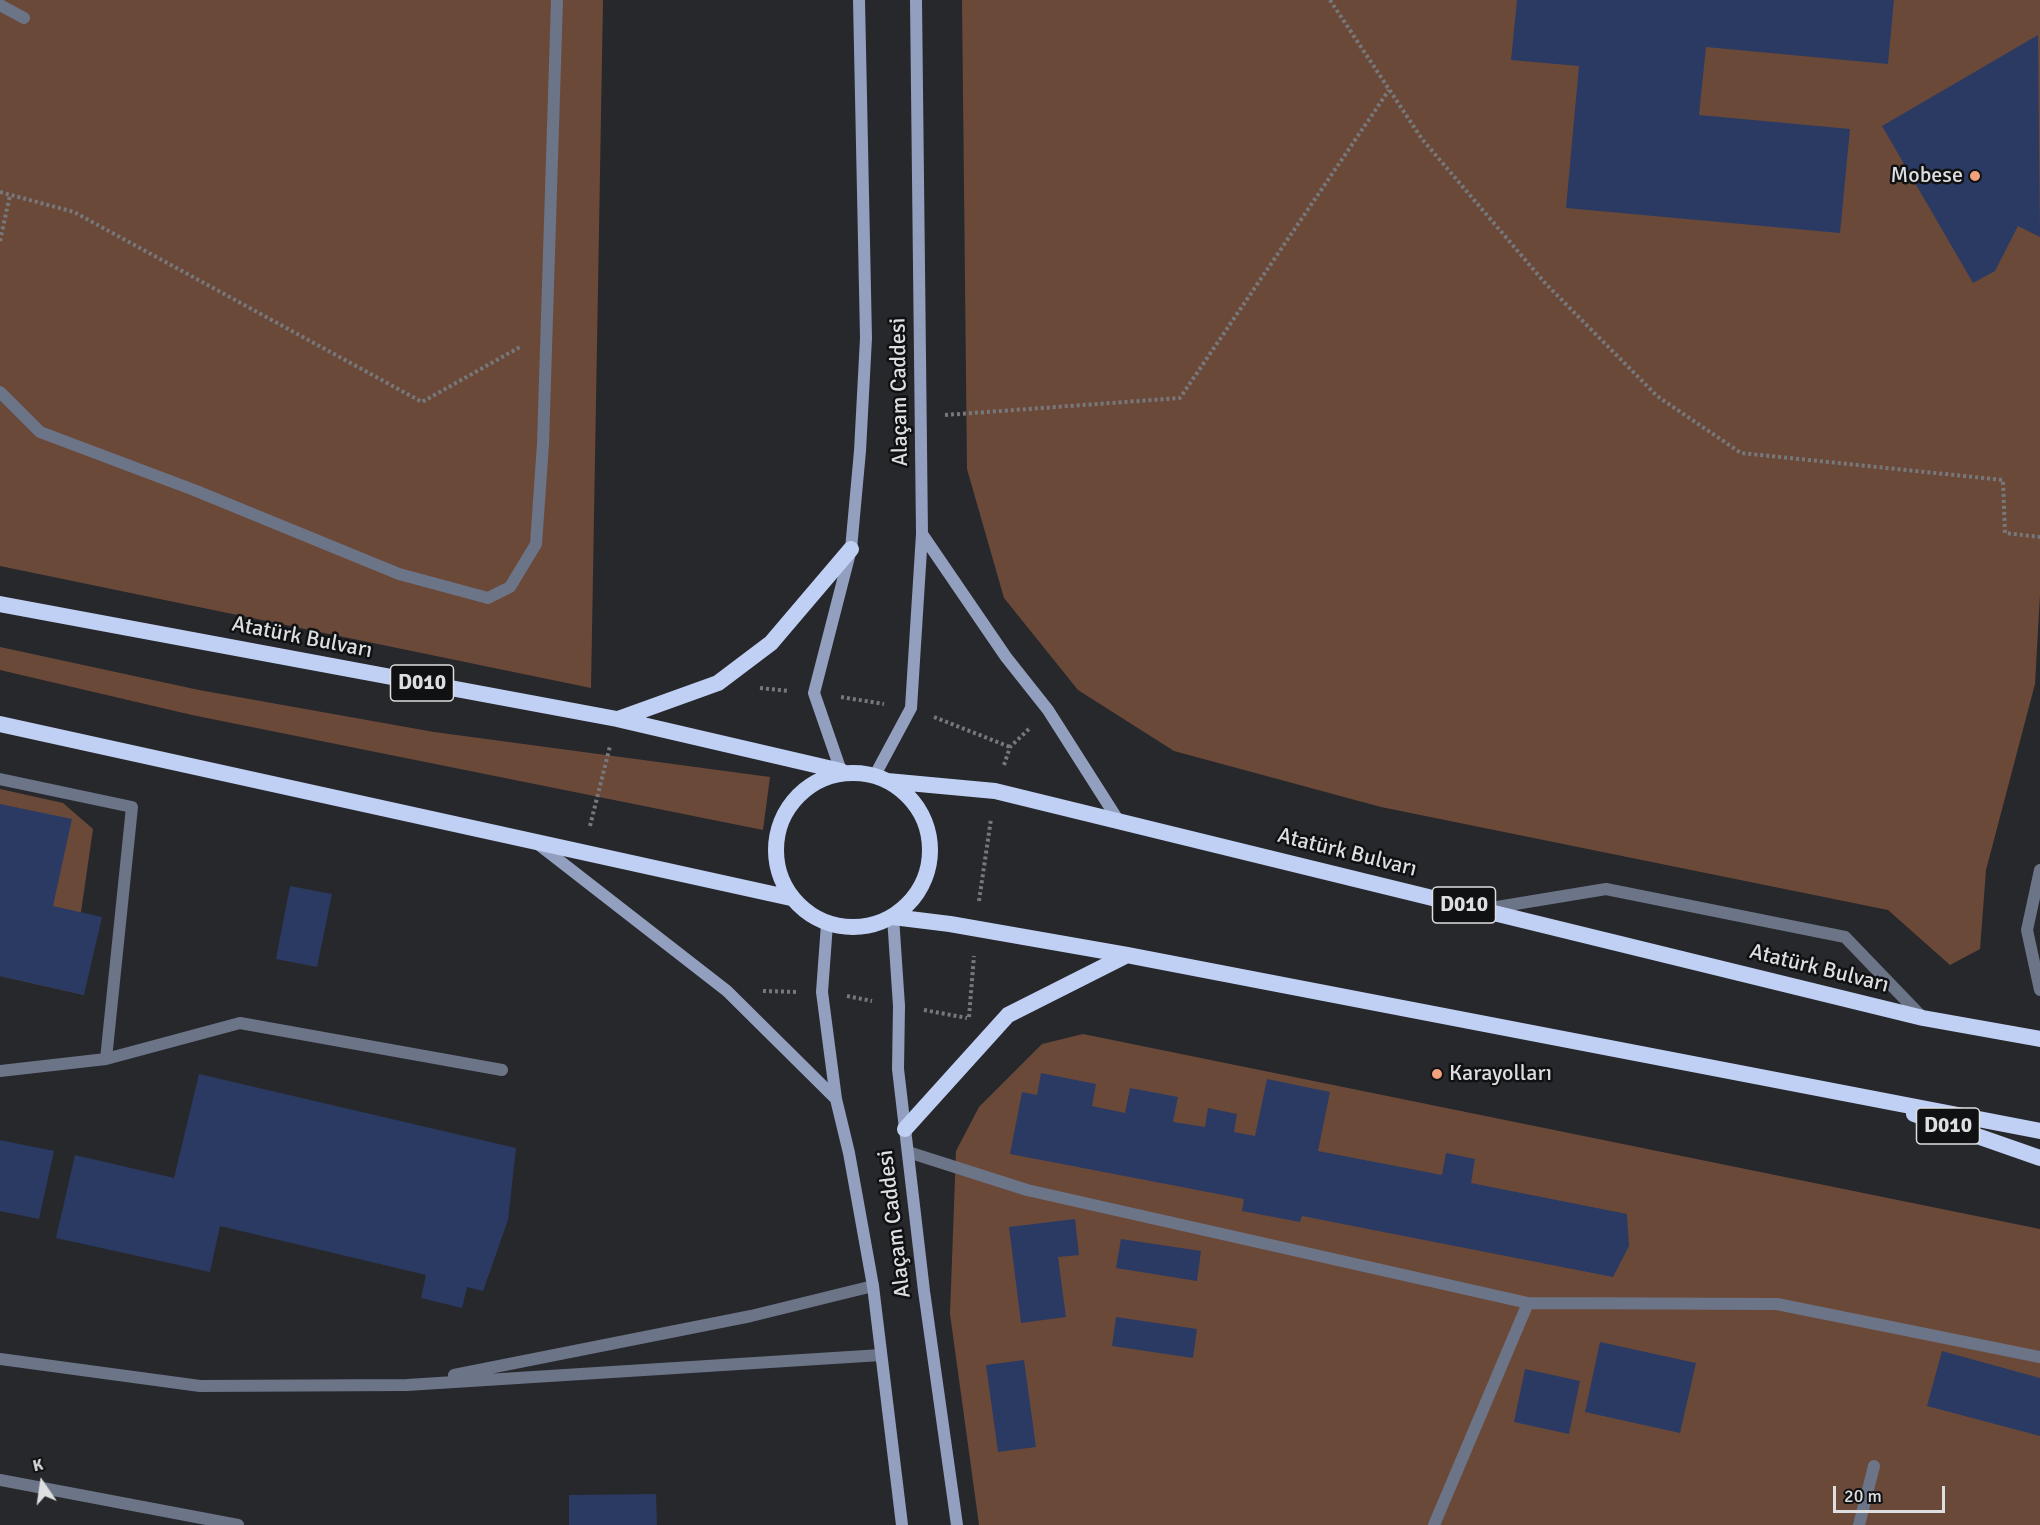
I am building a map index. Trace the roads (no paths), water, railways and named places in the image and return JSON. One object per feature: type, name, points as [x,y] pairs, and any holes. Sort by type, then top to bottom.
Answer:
[{"type":"highway","points":[[617,719],[718,683],[771,643],[851,549]]},
{"type":"highway","name":"Atatürk Bulvarı","points":[[0,604],[617,719],[841,771]]},
{"type":"highway","name":"D010","points":[[0,724],[791,898]]},
{"type":"highway","name":"D010","points":[[841,771],[881,778],[907,795],[921,814],[929,836],[929,860],[923,882],[911,902],[893,917],[872,926],[849,928],[827,924],[807,914],[791,898],[780,878],[775,855],[777,833],[786,811],[800,794],[841,771]]},
{"type":"highway","name":"Atatürk Bulvarı","points":[[881,778],[995,792],[1118,820],[1923,1018],[2040,1039]]},
{"type":"highway","name":"D010","points":[[893,917],[1127,955],[1856,1094],[2040,1158]]},
{"type":"highway","points":[[906,1129],[1008,1015],[1127,955]]},
{"type":"highway","points":[[1856,1094],[2040,1131]]},
{"type":"main road","name":"Alaçam Caddesi","points":[[841,771],[814,693],[851,549],[866,338],[859,0]]},
{"type":"main road","name":"Alaçam Caddesi","points":[[881,778],[911,708],[922,534],[916,0]]},
{"type":"main road","points":[[922,534],[1006,657],[1048,710],[1118,820]]},
{"type":"main road","points":[[537,843],[727,991],[836,1099]]},
{"type":"main road","name":"Alaçam Caddesi","points":[[893,917],[899,1006],[898,1069],[924,1291],[957,1525]]},
{"type":"main road","name":"Alaçam Caddesi","points":[[827,924],[822,992],[836,1099],[849,1153],[873,1286],[902,1525]]},
{"type":"street","points":[[0,392],[40,432],[194,490],[399,574],[488,598],[510,587],[536,544],[543,444],[557,0]]},
{"type":"street","points":[[0,5],[24,18]]},
{"type":"street","points":[[0,779],[132,807],[106,1059]]},
{"type":"street","points":[[2040,870],[2027,930],[2040,990]]},
{"type":"street","points":[[1482,910],[1606,889],[1845,937],[1923,1018]]},
{"type":"street","points":[[0,1071],[106,1059],[240,1023],[502,1070]]},
{"type":"street","points":[[908,1152],[1027,1190],[1528,1303],[1777,1304],[2040,1358]]},
{"type":"street","points":[[407,1385],[741,1318],[873,1286]]},
{"type":"street","points":[[1434,1525],[1528,1303]]},
{"type":"street","points":[[0,1359],[200,1386],[407,1385],[881,1355]]},
{"type":"street","points":[[1859,1525],[1874,1466]]},
{"type":"street","points":[[0,1480],[238,1525]]},
{"type":"place","name":"Mobese","points":[[1975,176]]},
{"type":"place","name":"Karayolları","points":[[1437,1074]]}]
